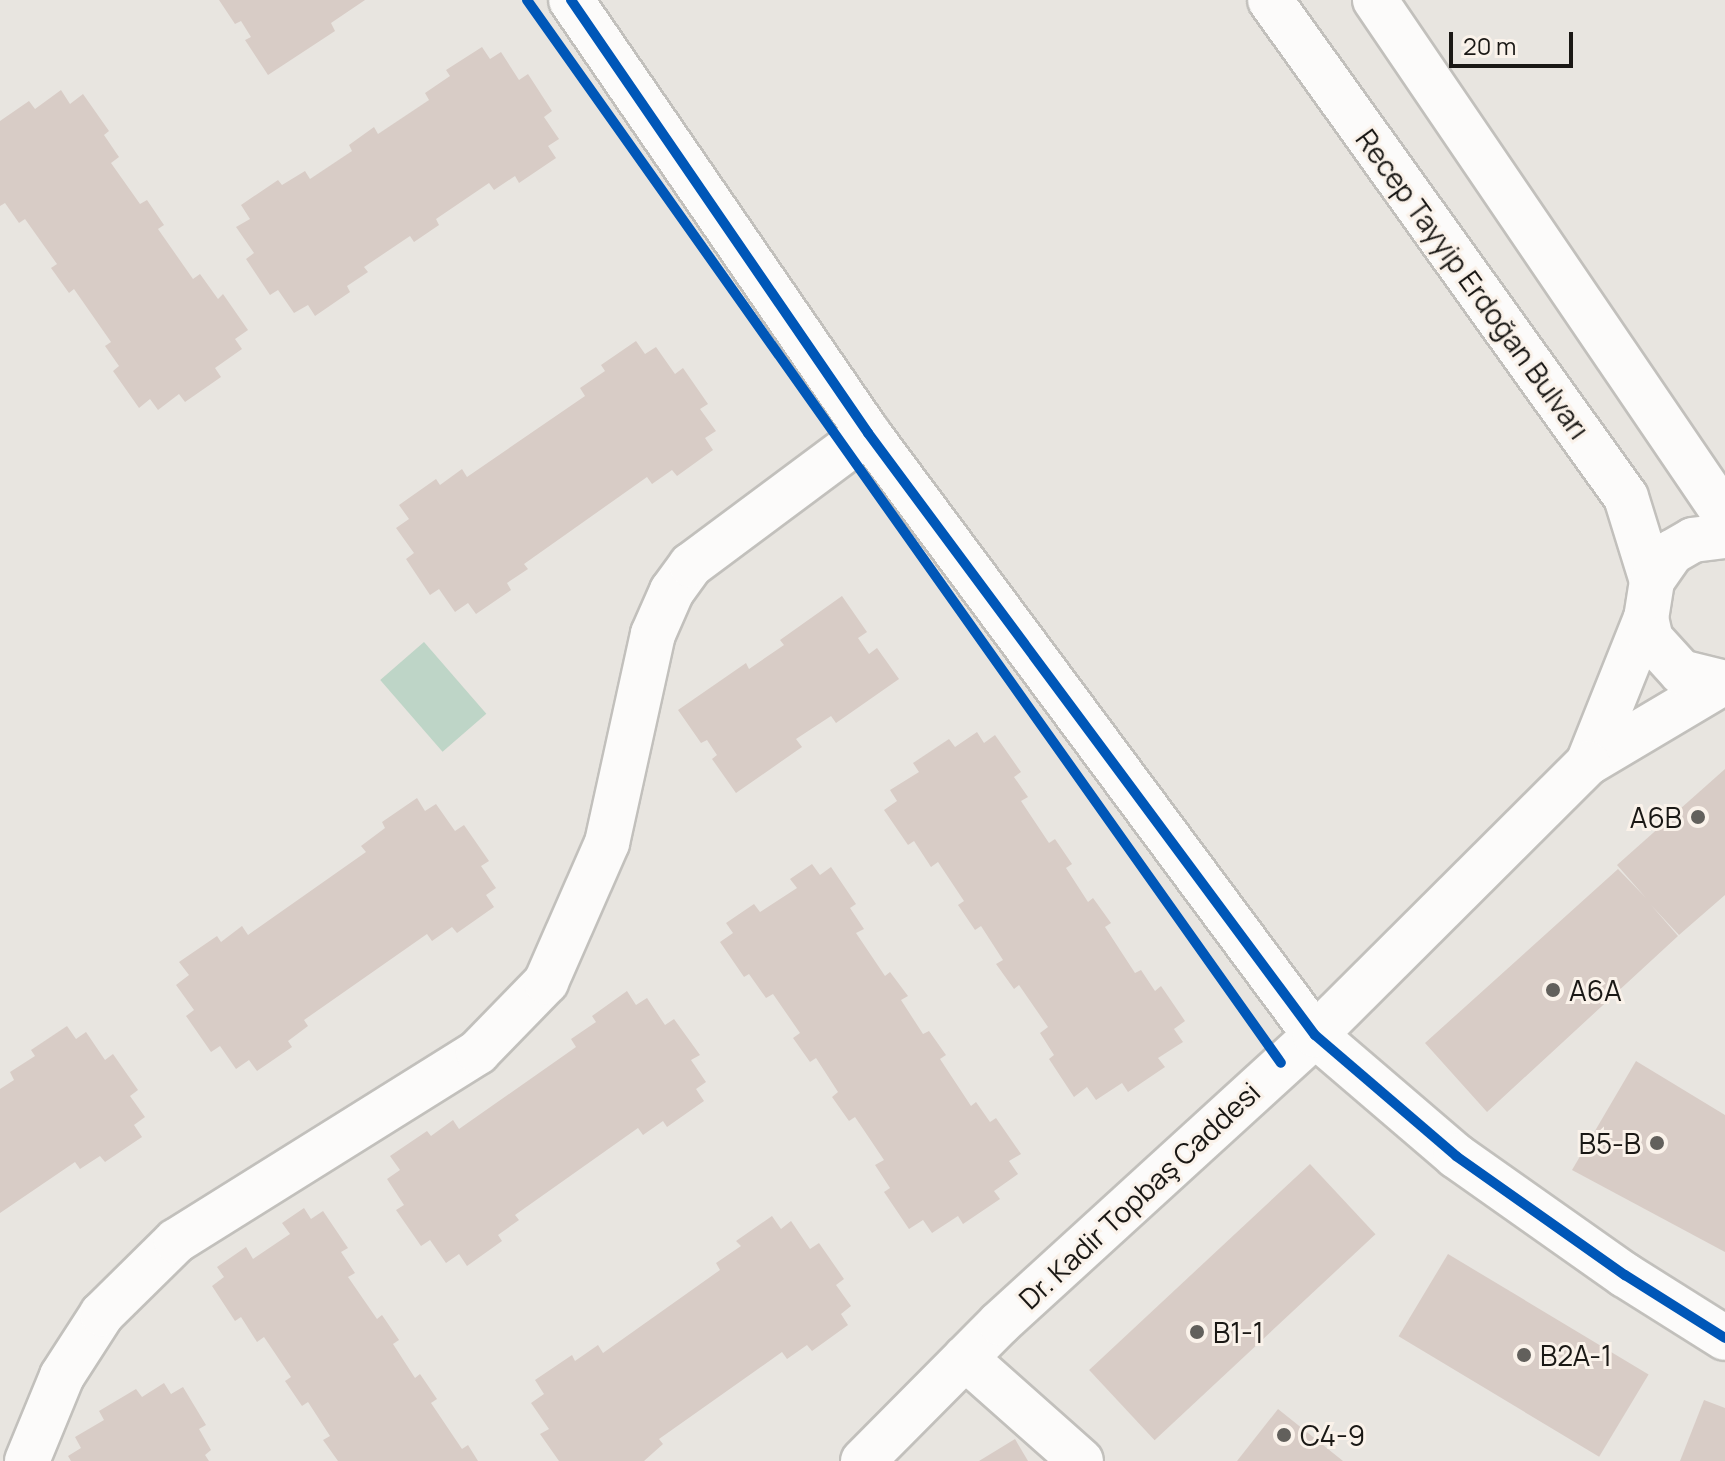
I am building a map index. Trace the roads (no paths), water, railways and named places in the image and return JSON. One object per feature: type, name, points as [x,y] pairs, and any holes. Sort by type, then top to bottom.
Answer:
[{"type":"street","points":[[571,0],[868,433],[1315,1035],[1456,1156],[1625,1275],[1725,1338]]},
{"type":"street","name":"Recep Tayyip Erdoğan Bulvarı","points":[[1270,0],[1626,497],[1649,599],[1651,639],[1672,665],[1701,681],[1724,683]]},
{"type":"street","points":[[1375,0],[1725,515]]},
{"type":"street","points":[[27,1461],[62,1376],[102,1314],[176,1241],[478,1052],[546,982],[607,843],[653,634],[672,591],[691,565],[868,433]]},
{"type":"street","points":[[1588,763],[1649,599],[1672,552],[1693,540],[1725,536]]},
{"type":"street","points":[[1588,763],[1724,683]]},
{"type":"street","name":"Dr. Kadir Topbaş Caddesi","points":[[863,1461],[965,1358],[1315,1035],[1588,763]]},
{"type":"street","points":[[965,1358],[1081,1461]]},
{"type":"place","name":"A6B","points":[[1698,817]]},
{"type":"place","name":"A6A","points":[[1553,990]]},
{"type":"place","name":"B5-B","points":[[1657,1143]]},
{"type":"place","name":"B1-1","points":[[1197,1332]]},
{"type":"place","name":"B2A-1","points":[[1524,1355]]},
{"type":"place","name":"C4-9","points":[[1284,1435]]}]
